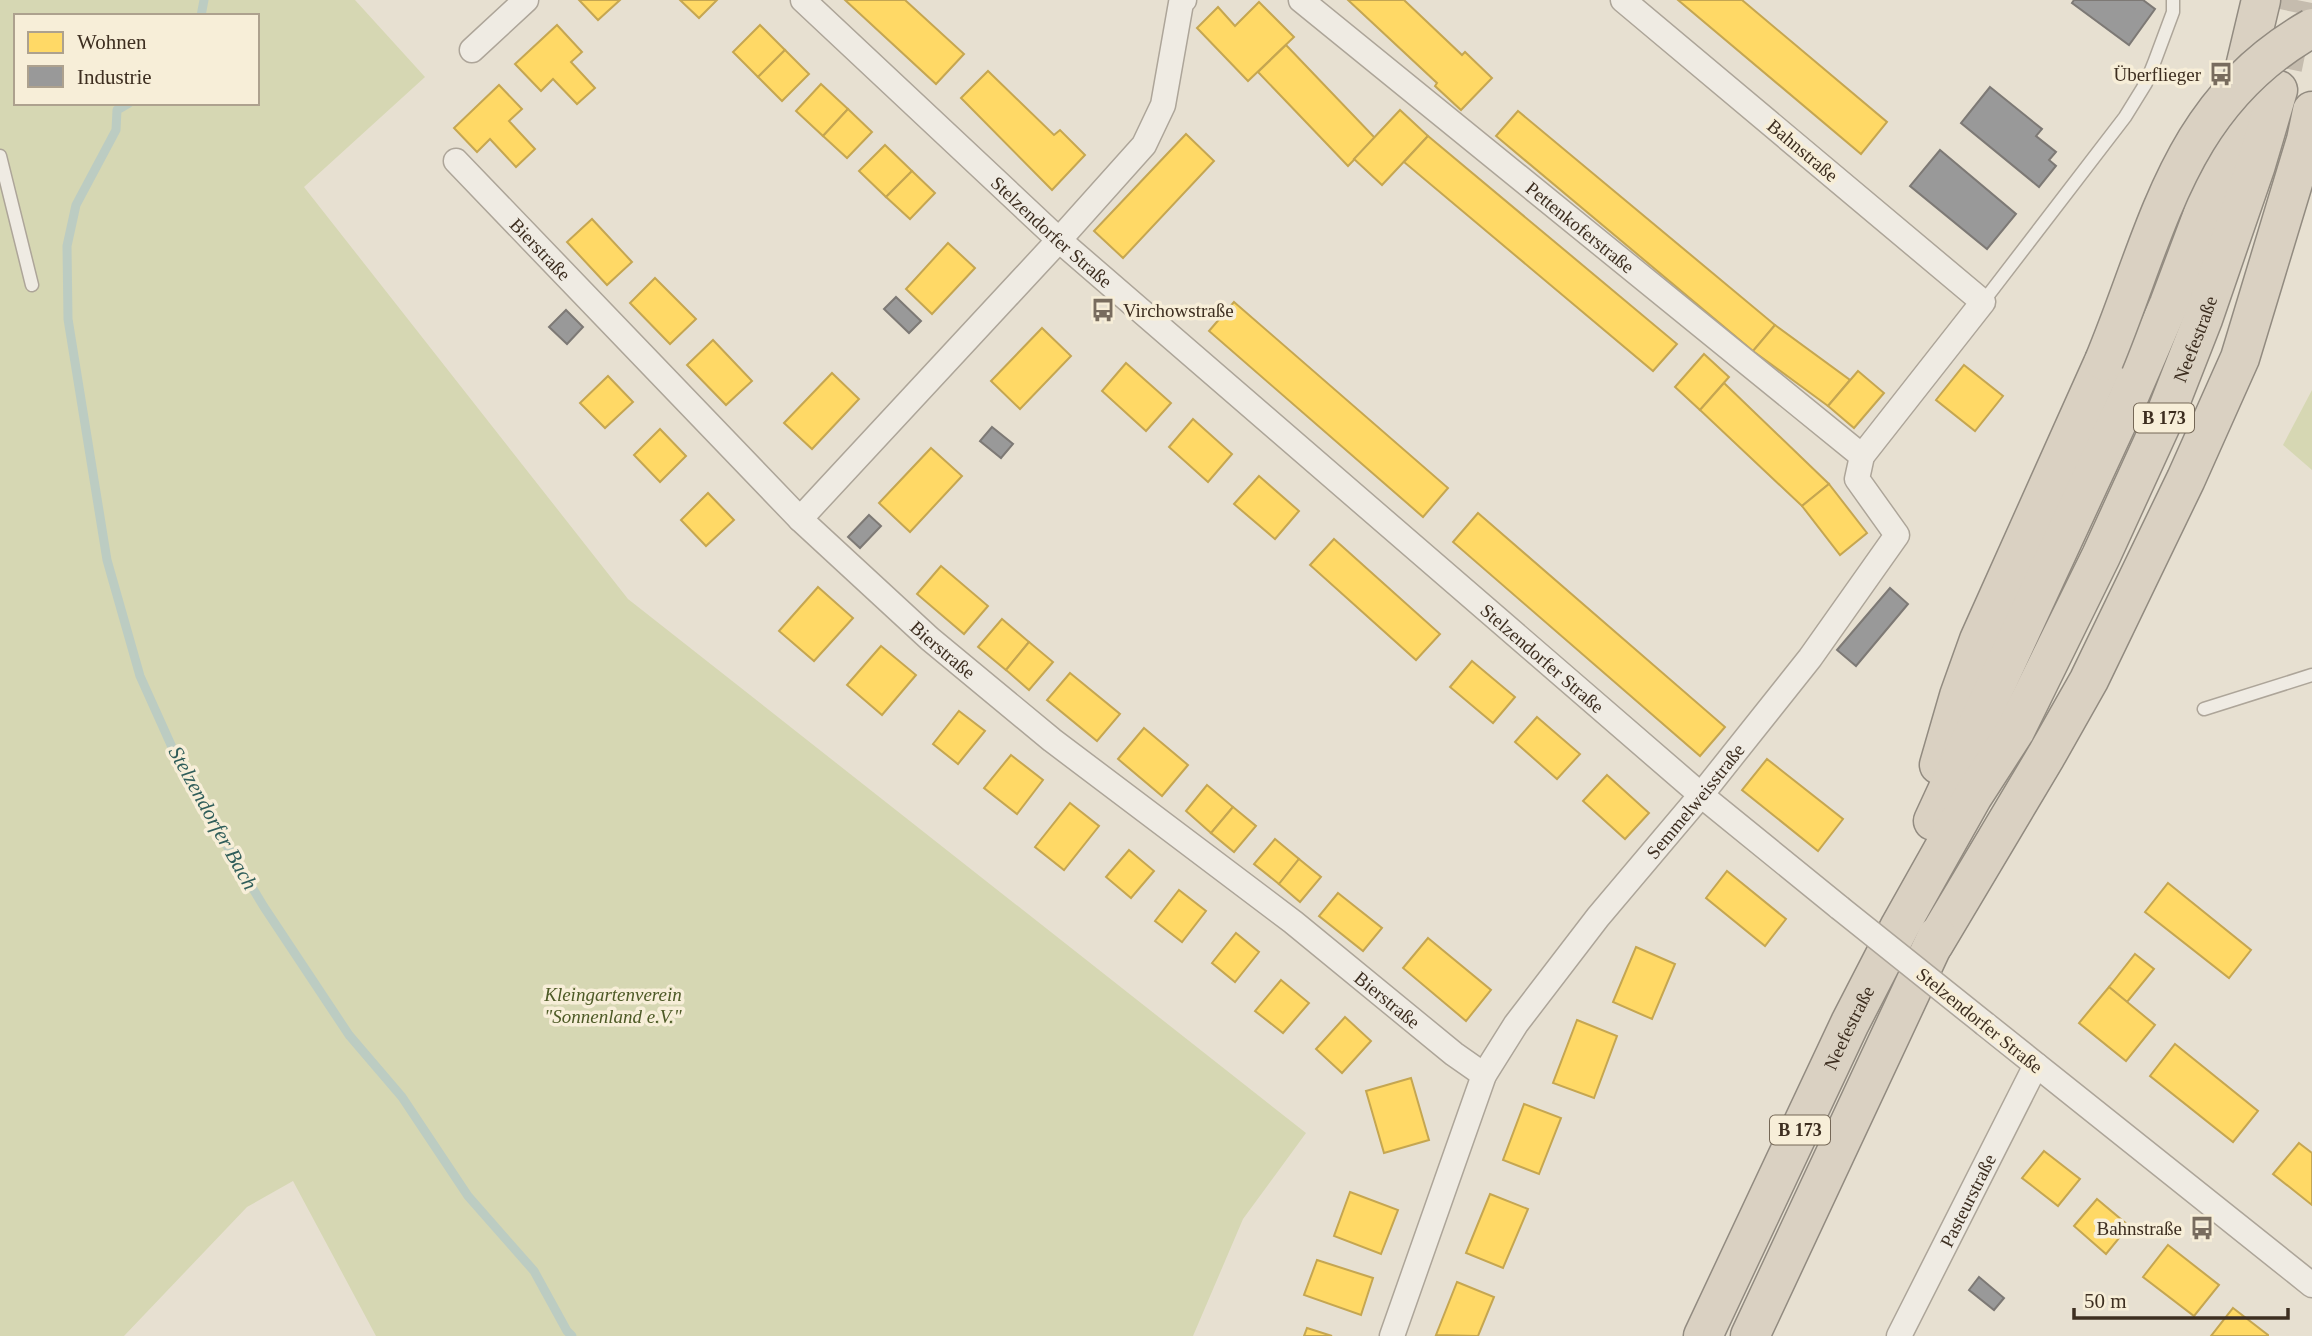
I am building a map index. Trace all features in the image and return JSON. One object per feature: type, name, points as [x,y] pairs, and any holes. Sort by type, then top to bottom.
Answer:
[{"type":"highway","points":[[1901,907],[2169,304],[2230,130],[2261,0]]},
{"type":"highway","points":[[1901,907],[1959,696],[1979,640],[2104,361],[2165,201],[2203,128],[2233,89],[2285,44],[2312,28]]},
{"type":"highway","name":"Neefestraße","points":[[1750,1336],[1934,944],[2015,731],[2101,556],[2165,416],[2217,279],[2278,90]]},
{"type":"highway","points":[[1934,944],[2088,680],[2186,479],[2240,358],[2310,127]]},
{"type":"highway","name":"Neefestraße","points":[[1703,1336],[1850,1024],[1901,907],[2015,731]]},
{"type":"street","points":[[472,50],[526,0]]},
{"type":"street","name":"Stelzendorfer Straße","points":[[803,0],[1059,240],[1701,795],[2312,1285]]},
{"type":"street","points":[[800,519],[1144,145],[1163,104],[1181,3],[1184,0]]},
{"type":"street","name":"Pettenkoferstraße","points":[[1301,0],[1861,456]]},
{"type":"street","name":"Bahnstraße","points":[[1623,0],[1983,302]]},
{"type":"street","name":"Bierstraße","points":[[456,161],[800,519],[930,639],[1052,740],[1293,922],[1454,1054],[1484,1074]]},
{"type":"street","points":[[1861,456],[1983,302]]},
{"type":"street","name":"Semmelweisstraße","points":[[1392,1336],[1484,1074],[1516,1024],[1598,917],[1701,795],[1810,658],[1898,535],[1857,479],[1861,456]]},
{"type":"street","name":"Pasteurstraße","points":[[1899,1336],[2036,1065]]},
{"type":"lane","points":[[1983,302],[2146,83],[2173,12],[2173,0]]},
{"type":"lane","points":[[0,156],[32,285]]},
{"type":"lane","points":[[2204,709],[2312,675]]},
{"type":"green space","name":"Kleingartenverein \"Sonnenland e.V.\"","points":[[0,0],[355,0],[425,77],[304,187],[628,599],[1306,1133],[1243,1219],[1193,1336],[376,1336],[293,1181],[247,1207],[124,1336],[0,1336]]},
{"type":"green space","points":[[2312,390],[2312,470],[2283,445]]},
{"type":"building: Wohnen","points":[[579,0],[620,0],[598,20]]},
{"type":"building: Wohnen","points":[[680,0],[717,0],[699,18]]},
{"type":"building: Wohnen","points":[[845,0],[905,0],[964,54],[936,84]]},
{"type":"building: Wohnen","points":[[1348,0],[1404,0],[1462,55],[1465,52],[1492,78],[1461,110],[1435,86],[1437,83]]},
{"type":"building: Wohnen","points":[[1678,0],[1742,0],[1887,122],[1861,154]]},
{"type":"building: Wohnen","points":[[1259,2],[1294,37],[1248,81],[1197,28],[1218,7],[1235,26]]},
{"type":"building: Wohnen","points":[[557,25],[582,52],[571,62],[595,88],[577,104],[553,79],[541,91],[515,64]]},
{"type":"building: Wohnen","points":[[760,25],[785,50],[758,77],[733,52]]},
{"type":"building: Wohnen","points":[[1286,45],[1375,138],[1348,166],[1258,72]]},
{"type":"building: Wohnen","points":[[785,50],[809,74],[782,101],[758,77]]},
{"type":"building: Wohnen","points":[[988,71],[1054,135],[1060,130],[1085,155],[1052,190],[961,98]]},
{"type":"building: Wohnen","points":[[821,84],[848,109],[823,136],[796,111]]},
{"type":"building: Wohnen","points":[[499,85],[522,109],[509,121],[535,149],[516,167],[490,139],[477,152],[454,128]]},
{"type":"building: Wohnen","points":[[848,109],[872,132],[847,158],[823,136]]},
{"type":"building: Wohnen","points":[[1400,110],[1428,136],[1382,185],[1354,159]]},
{"type":"building: Wohnen","points":[[1518,111],[1775,325],[1753,351],[1496,136]]},
{"type":"building: Wohnen","points":[[1186,134],[1214,161],[1123,258],[1094,231]]},
{"type":"building: Wohnen","points":[[1428,136],[1677,344],[1653,371],[1404,162]]},
{"type":"building: Wohnen","points":[[885,145],[912,171],[886,197],[859,171]]},
{"type":"building: Wohnen","points":[[912,171],[935,193],[910,219],[886,197]]},
{"type":"building: Wohnen","points":[[592,219],[632,262],[607,285],[567,242]]},
{"type":"building: Wohnen","points":[[948,243],[975,268],[932,314],[906,289]]},
{"type":"building: Wohnen","points":[[655,278],[696,319],[670,344],[630,303]]},
{"type":"building: Wohnen","points":[[1234,302],[1448,488],[1423,517],[1209,331]]},
{"type":"building: Wohnen","points":[[1775,325],[1850,380],[1828,406],[1753,351]]},
{"type":"building: Wohnen","points":[[1042,328],[1071,356],[1020,409],[991,381]]},
{"type":"building: Wohnen","points":[[713,340],[752,381],[726,405],[687,365]]},
{"type":"building: Wohnen","points":[[1704,354],[1729,377],[1700,410],[1675,387]]},
{"type":"building: Wohnen","points":[[1126,363],[1171,403],[1146,431],[1102,391]]},
{"type":"building: Wohnen","points":[[1964,365],[2003,396],[1975,431],[1936,400]]},
{"type":"building: Wohnen","points":[[1858,371],[1884,393],[1854,428],[1828,406]]},
{"type":"building: Wohnen","points":[[832,373],[859,399],[812,449],[784,423]]},
{"type":"building: Wohnen","points":[[608,376],[633,402],[605,428],[580,403]]},
{"type":"building: Wohnen","points":[[1724,383],[1829,484],[1802,506],[1700,410]]},
{"type":"building: Wohnen","points":[[1193,419],[1232,454],[1208,482],[1169,447]]},
{"type":"building: Wohnen","points":[[660,429],[686,456],[660,482],[634,455]]},
{"type":"building: Wohnen","points":[[931,448],[962,476],[910,532],[879,503]]},
{"type":"building: Wohnen","points":[[1259,476],[1299,511],[1275,539],[1234,504]]},
{"type":"building: Wohnen","points":[[1829,484],[1867,533],[1840,555],[1802,506]]},
{"type":"building: Wohnen","points":[[708,493],[734,520],[706,546],[681,520]]},
{"type":"building: Wohnen","points":[[1478,513],[1725,727],[1700,756],[1453,542]]},
{"type":"building: Wohnen","points":[[1334,539],[1440,634],[1416,660],[1310,565]]},
{"type":"building: Wohnen","points":[[941,566],[988,606],[964,634],[917,594]]},
{"type":"building: Wohnen","points":[[818,587],[853,618],[814,661],[779,631]]},
{"type":"building: Wohnen","points":[[1002,619],[1029,642],[1006,670],[978,647]]},
{"type":"building: Wohnen","points":[[1029,642],[1053,662],[1029,690],[1006,670]]},
{"type":"building: Wohnen","points":[[881,646],[916,675],[882,715],[847,685]]},
{"type":"building: Wohnen","points":[[1472,661],[1515,697],[1493,723],[1450,687]]},
{"type":"building: Wohnen","points":[[1070,673],[1120,714],[1097,741],[1047,700]]},
{"type":"building: Wohnen","points":[[959,711],[985,731],[958,764],[933,744]]},
{"type":"building: Wohnen","points":[[1537,717],[1580,754],[1557,779],[1515,742]]},
{"type":"building: Wohnen","points":[[1144,728],[1188,765],[1162,796],[1118,759]]},
{"type":"building: Wohnen","points":[[1011,755],[1043,780],[1017,814],[984,788]]},
{"type":"building: Wohnen","points":[[1767,759],[1843,819],[1818,851],[1742,790]]},
{"type":"building: Wohnen","points":[[1607,775],[1649,813],[1625,839],[1583,801]]},
{"type":"building: Wohnen","points":[[1207,785],[1233,807],[1211,833],[1186,811]]},
{"type":"building: Wohnen","points":[[1070,803],[1099,826],[1064,870],[1035,847]]},
{"type":"building: Wohnen","points":[[1233,807],[1256,826],[1234,852],[1211,833]]},
{"type":"building: Wohnen","points":[[1275,839],[1299,859],[1279,884],[1254,864]]},
{"type":"building: Wohnen","points":[[1129,850],[1154,871],[1131,898],[1106,877]]},
{"type":"building: Wohnen","points":[[1299,859],[1321,877],[1300,902],[1279,884]]},
{"type":"building: Wohnen","points":[[1727,871],[1786,919],[1765,946],[1706,898]]},
{"type":"building: Wohnen","points":[[2168,883],[2251,950],[2229,978],[2145,912]]},
{"type":"building: Wohnen","points":[[1179,890],[1206,911],[1182,942],[1155,921]]},
{"type":"building: Wohnen","points":[[1338,893],[1382,928],[1363,951],[1319,916]]},
{"type":"building: Wohnen","points":[[1236,933],[1259,952],[1235,982],[1212,963]]},
{"type":"building: Wohnen","points":[[1428,938],[1491,990],[1466,1021],[1403,968]]},
{"type":"building: Wohnen","points":[[1636,947],[1675,964],[1652,1019],[1613,1002]]},
{"type":"building: Wohnen","points":[[2135,954],[2154,969],[2127,1002],[2109,987]]},
{"type":"building: Wohnen","points":[[1281,980],[1309,1003],[1283,1033],[1255,1011]]},
{"type":"building: Wohnen","points":[[2109,987],[2155,1025],[2126,1061],[2079,1023]]},
{"type":"building: Wohnen","points":[[1345,1017],[1371,1041],[1342,1073],[1316,1049]]},
{"type":"building: Wohnen","points":[[1577,1020],[1617,1036],[1594,1098],[1553,1083]]},
{"type":"building: Wohnen","points":[[2175,1044],[2258,1111],[2233,1142],[2150,1076]]},
{"type":"building: Wohnen","points":[[1411,1078],[1429,1140],[1384,1153],[1366,1091]]},
{"type":"building: Wohnen","points":[[1524,1104],[1561,1118],[1539,1174],[1503,1160]]},
{"type":"building: Wohnen","points":[[2299,1143],[2312,1153],[2312,1205],[2273,1174]]},
{"type":"building: Wohnen","points":[[2044,1151],[2080,1179],[2058,1206],[2022,1178]]},
{"type":"building: Wohnen","points":[[1350,1192],[1398,1210],[1381,1254],[1334,1236]]},
{"type":"building: Wohnen","points":[[1490,1194],[1528,1209],[1503,1268],[1466,1253]]},
{"type":"building: Wohnen","points":[[2097,1199],[2129,1226],[2106,1254],[2074,1226]]},
{"type":"building: Wohnen","points":[[2168,1245],[2219,1285],[2194,1316],[2143,1277]]},
{"type":"building: Wohnen","points":[[1317,1260],[1373,1278],[1361,1315],[1304,1295]]},
{"type":"building: Wohnen","points":[[1457,1282],[1494,1297],[1478,1336],[1436,1335]]},
{"type":"building: Wohnen","points":[[2233,1308],[2268,1335],[2268,1336],[2211,1336]]},
{"type":"building: Wohnen","points":[[1307,1328],[1332,1336],[1304,1336]]},
{"type":"building: Industrie","points":[[2074,0],[2143,0],[2155,9],[2129,45],[2072,3]]},
{"type":"building: Industrie","points":[[1990,87],[2042,129],[2036,136],[2056,152],[2049,160],[2056,166],[2039,187],[1961,123]]},
{"type":"building: Industrie","points":[[1940,150],[2016,214],[1987,249],[1910,186]]},
{"type":"building: Industrie","points":[[896,297],[921,321],[909,333],[884,309]]},
{"type":"building: Industrie","points":[[566,310],[583,327],[567,344],[549,327]]},
{"type":"building: Industrie","points":[[992,427],[1013,444],[1001,458],[980,441]]},
{"type":"building: Industrie","points":[[869,515],[881,526],[860,548],[848,537]]},
{"type":"building: Industrie","points":[[1890,588],[1908,604],[1856,666],[1837,650]]},
{"type":"building: Industrie","points":[[1979,1277],[2004,1298],[1994,1310],[1969,1290]]},
{"type":"waterway","name":"Stelzendorfer Bach","points":[[201,14],[204,0]]},
{"type":"waterway","name":"Stelzendorfer Bach","points":[[126,105],[117,110],[116,130],[76,205],[67,246],[68,319],[107,560],[140,676],[185,776],[264,907],[349,1035],[402,1097],[468,1196],[534,1271],[572,1336]]},
{"type":"tunnel","points":[[2283,68],[2297,0]]},
{"type":"place","name":"Überflieger","points":[[2221,74]]},
{"type":"place","name":"Virchowstraße","points":[[1103,310]]},
{"type":"place","name":"Bahnstraße","points":[[2202,1228]]}]
